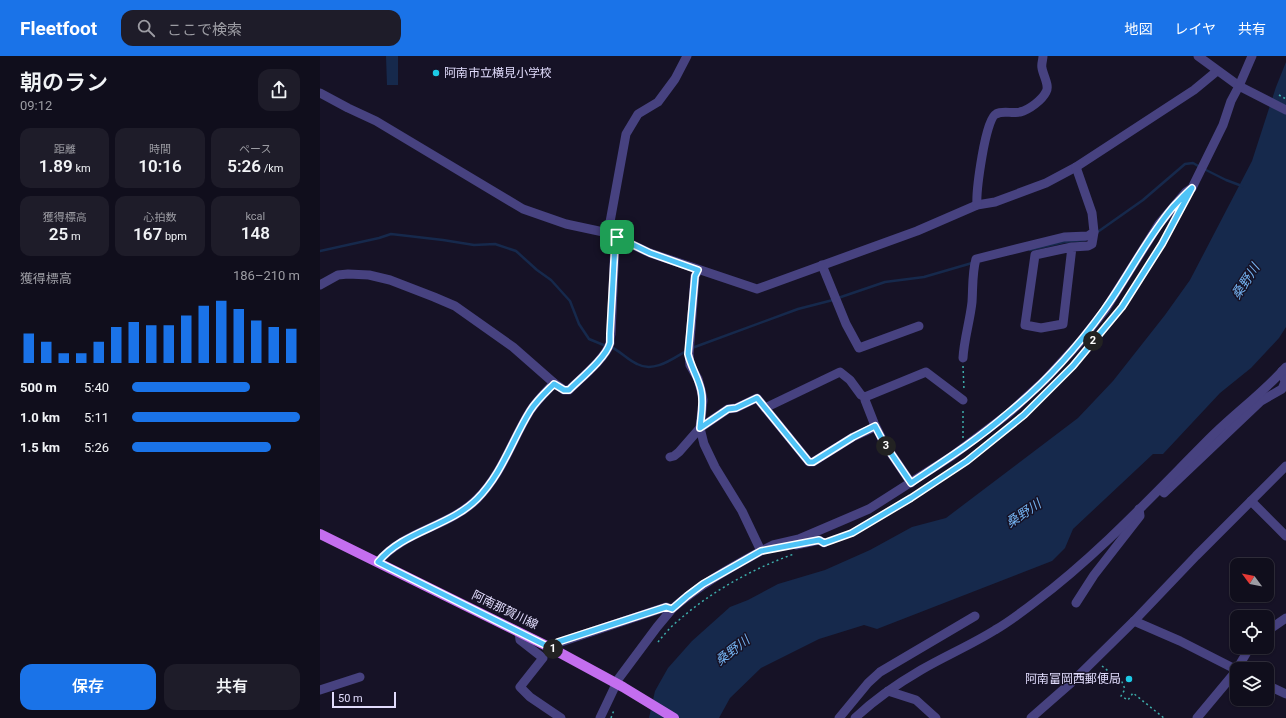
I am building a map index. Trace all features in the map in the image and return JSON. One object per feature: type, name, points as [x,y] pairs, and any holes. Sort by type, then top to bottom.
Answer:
[{"type":"main road","name":"阿南那賀川線","points":[[320,534],[553,649],[674,718]]},
{"type":"street","points":[[608,233],[626,134],[638,114],[658,102],[675,79],[687,56]]},
{"type":"street","points":[[978,205],[976,198],[985,138],[992,117],[1001,112],[1020,112],[1031,107],[1046,92],[1048,88],[1042,67],[1043,56]]},
{"type":"street","points":[[1198,56],[1239,86],[1286,110]]},
{"type":"street","points":[[600,718],[616,684],[629,663],[672,609],[687,596],[703,584],[773,545],[799,539],[869,509],[965,447],[1008,414],[1045,380],[1079,343],[1104,310],[1159,224],[1186,192],[1192,188],[1223,125],[1231,101],[1252,56]]},
{"type":"street","points":[[321,96],[376,121],[524,209],[566,224],[592,231],[608,233],[650,253],[757,289],[917,231],[978,205],[995,202],[1046,183],[1076,167],[1194,90],[1217,71]]},
{"type":"street","points":[[1072,247],[1063,324],[1040,328],[1025,325],[1035,255],[1072,247],[1088,246],[1092,244],[1094,232],[1092,213],[1076,167]]},
{"type":"street","points":[[963,358],[972,304],[972,276],[976,259],[1064,237],[1088,236],[1094,232]]},
{"type":"street","points":[[320,285],[338,276],[348,274],[369,275],[390,280],[434,297],[455,306],[513,347],[554,384],[564,390],[569,390],[596,364],[607,350],[610,339],[615,244],[617,237]]},
{"type":"street","points":[[822,265],[846,324],[859,348],[919,326]]},
{"type":"street","points":[[698,270],[695,276],[688,354],[690,365],[698,380],[703,400],[700,428],[704,444],[712,462],[742,510],[761,551]]},
{"type":"street","points":[[1076,603],[1094,575],[1140,513],[1212,435],[1274,380],[1284,369]]},
{"type":"street","points":[[765,408],[840,372],[850,380],[861,395],[866,397],[926,372],[963,400]]},
{"type":"street","points":[[378,562],[392,548],[454,515],[476,500],[487,489],[530,411],[554,384]]},
{"type":"street","points":[[866,397],[865,400],[875,426],[884,443],[911,483]]},
{"type":"street","points":[[670,457],[679,452],[700,428],[728,409],[736,408],[757,398],[809,462],[813,462],[853,437],[875,426]]},
{"type":"street","points":[[1030,718],[1072,682],[1134,621],[1196,556],[1286,466]]},
{"type":"street","points":[[1251,501],[1286,536]]},
{"type":"street","points":[[855,718],[865,708],[888,691],[920,670],[995,630],[1035,602],[1140,513]]},
{"type":"street","points":[[761,551],[819,540],[824,543]]},
{"type":"street","points":[[553,649],[558,642],[604,626],[666,607],[672,609]]},
{"type":"street","points":[[839,718],[868,683],[880,672],[975,616]]},
{"type":"street","points":[[1274,626],[1286,618]]},
{"type":"street","points":[[1134,621],[1180,641],[1230,666]]},
{"type":"street","points":[[519,632],[520,640],[543,658],[520,687],[530,698],[558,717]]},
{"type":"street","points":[[320,690],[360,677]]},
{"type":"street","points":[[1197,718],[1230,678]]},
{"type":"street","points":[[1274,688],[1286,694]]},
{"type":"street","points":[[888,691],[916,700],[936,718]]},
{"type":"path","points":[[824,543],[852,533],[911,498],[967,461],[1024,415],[1073,366],[1122,307],[1162,244],[1177,216]]},
{"type":"path","points":[[657,643],[678,620],[732,582],[768,563],[796,553]]},
{"type":"path","points":[[1095,659],[1122,682],[1125,689],[1121,696],[1128,700],[1133,693],[1164,718]]},
{"type":"water","points":[[386,56],[398,56],[398,85],[387,85]]},
{"type":"water","name":"桑野川","points":[[1286,62],[1286,327],[1279,338],[1251,368],[1220,393],[1163,454],[1153,454],[1073,529],[1065,548],[1052,561],[877,629],[864,625],[819,639],[761,668],[730,698],[719,718],[649,718],[655,691],[668,668],[692,641],[730,607],[748,600],[778,584],[825,570],[870,550],[912,527],[946,518],[1078,418],[1113,381],[1165,315],[1190,280],[1252,161],[1276,87]]},
{"type":"waterway","points":[[1099,231],[1143,200],[1185,164],[1193,163],[1200,167]]},
{"type":"waterway","points":[[1204,169],[1242,186]]},
{"type":"waterway","points":[[320,251],[391,234],[474,245],[495,244],[516,251],[537,270],[551,280],[570,301],[579,324],[589,339],[606,346]]},
{"type":"waterway","points":[[1030,250],[1064,242],[1085,240]]},
{"type":"waterway","points":[[838,298],[885,282],[924,277],[972,263]]},
{"type":"waterway","points":[[692,348],[798,309],[833,300]]},
{"type":"waterway","points":[[611,347],[637,364],[650,367],[663,364],[686,351]]},
{"type":"place","name":"阿南市立横見小学校","points":[[436,73]]},
{"type":"place","name":"阿南富岡西郵便局","points":[[1129,679]]},
{"type":"route","points":[[1192,188],[1162,244],[1122,307],[1073,366],[1024,415],[967,461],[911,498],[852,533],[824,543],[819,540],[761,551],[703,584],[672,609],[666,607],[604,626],[558,642],[553,649],[378,562],[384,554],[392,548],[454,515],[476,500],[487,489],[497,473],[530,411],[537,402],[554,384],[564,390],[569,390],[596,364],[607,350],[610,344],[615,244],[617,237],[650,253],[698,270],[695,276],[688,354],[690,365],[698,380],[703,400],[700,428],[728,409],[736,408],[757,398],[809,462],[813,462],[853,437],[875,426],[884,443],[911,483],[965,447],[1008,414],[1045,380],[1079,343],[1104,310],[1159,224],[1186,192],[1192,188]]}]
